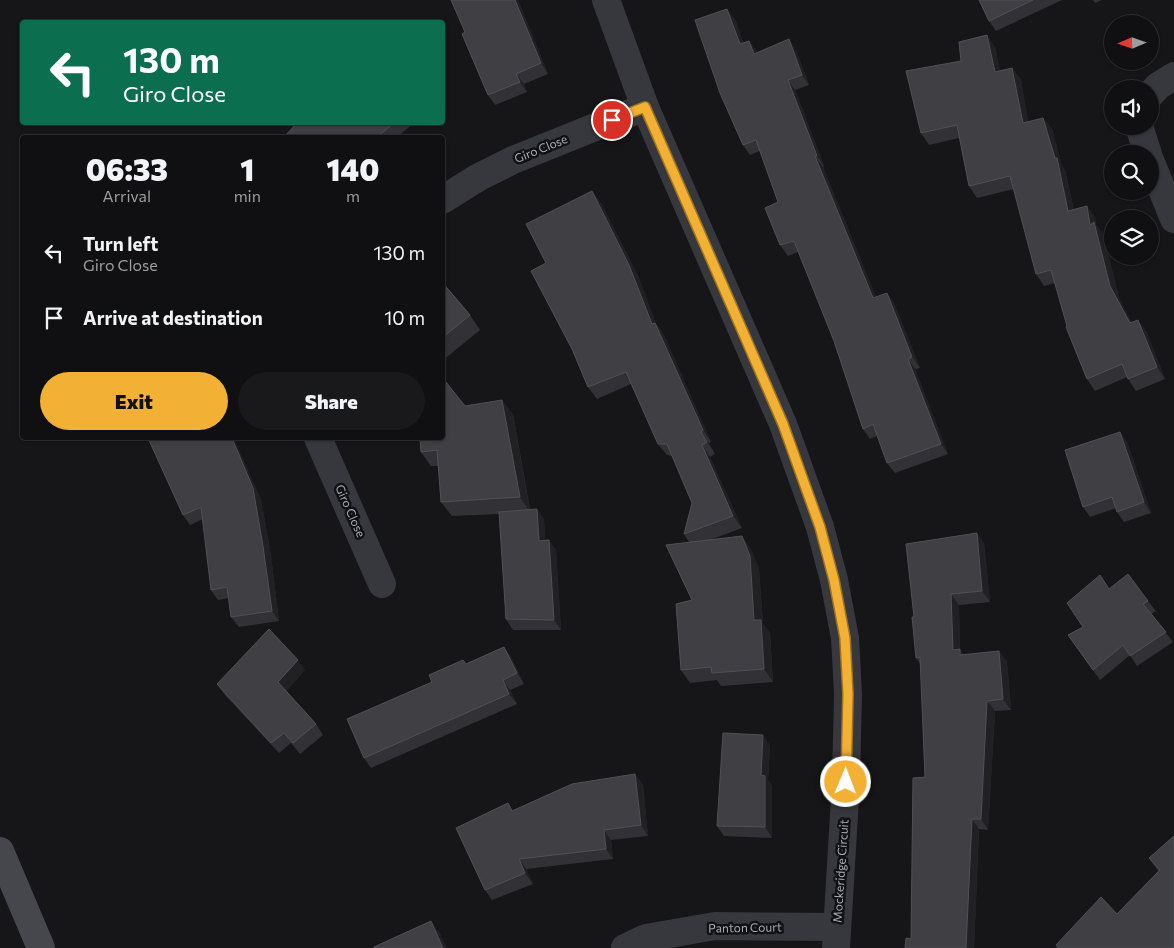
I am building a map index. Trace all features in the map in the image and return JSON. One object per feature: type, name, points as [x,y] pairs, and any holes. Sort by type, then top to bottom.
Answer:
[{"type":"main road","points":[[0,851],[40,948]]},
{"type":"main road","points":[[0,885],[40,948]]},
{"type":"street","name":"Mockeridge Circuit","points":[[606,0],[645,107],[783,424],[820,527],[834,580],[845,638],[848,694],[846,782],[836,938]]},
{"type":"street","points":[[1159,85],[1174,76]]},
{"type":"street","name":"Giro Close","points":[[445,198],[513,160],[645,107]]},
{"type":"street","points":[[1159,182],[1174,220]]},
{"type":"street","name":"Giro Close","points":[[319,440],[382,584]]},
{"type":"street","name":"Panton Court","points":[[625,948],[646,938],[716,926],[836,938]]},
{"type":"building","points":[[451,0],[515,0],[541,63],[516,74],[520,82],[488,95],[462,34],[465,32]]},
{"type":"building","points":[[979,0],[1033,0],[989,21]]},
{"type":"building","points":[[727,9],[740,44],[749,41],[754,54],[789,39],[802,75],[788,80],[817,156],[815,156],[873,298],[887,293],[912,357],[908,359],[941,444],[887,463],[873,424],[863,429],[834,341],[794,241],[780,245],[765,208],[778,202],[756,140],[743,145],[720,93],[695,20]]},
{"type":"building","points":[[987,35],[995,72],[1012,68],[1023,123],[1043,118],[1055,158],[1057,158],[1068,211],[1087,206],[1090,225],[1094,222],[1110,286],[1130,323],[1138,320],[1157,367],[1128,379],[1122,364],[1087,379],[1066,327],[1051,270],[1036,274],[1010,176],[969,186],[957,125],[921,133],[906,71],[961,61],[959,42]]},
{"type":"building","points":[[295,125],[391,125],[380,135],[286,135]]},
{"type":"building","points":[[592,191],[629,265],[652,324],[655,323],[703,430],[701,432],[707,442],[702,445],[733,516],[684,534],[692,503],[667,444],[658,444],[626,372],[588,387],[572,349],[531,271],[546,263],[526,224]]},
{"type":"building","points":[[445,286],[470,315],[445,336]]},
{"type":"building","points":[[445,381],[465,406],[502,400],[520,497],[441,502],[437,450],[421,452],[420,440],[445,440]]},
{"type":"building","points":[[1120,432],[1144,502],[1117,512],[1112,497],[1083,507],[1065,450]]},
{"type":"building","points":[[149,440],[233,440],[253,488],[272,611],[231,617],[227,587],[211,590],[201,507],[183,515]]},
{"type":"building","points":[[537,509],[539,541],[549,540],[554,620],[506,619],[499,512]]},
{"type":"building","points":[[977,533],[982,591],[951,594],[953,650],[960,649],[960,655],[999,651],[1003,699],[987,701],[981,819],[972,819],[966,948],[905,948],[906,938],[911,939],[913,778],[925,777],[920,657],[916,658],[912,617],[914,617],[906,544]]},
{"type":"building","points":[[742,536],[750,556],[754,620],[761,620],[764,669],[712,673],[711,667],[681,670],[676,604],[692,600],[666,545]]},
{"type":"building","points":[[1128,574],[1148,601],[1143,604],[1166,632],[1130,656],[1123,645],[1093,670],[1068,635],[1083,627],[1067,603],[1100,575],[1109,589]]},
{"type":"building","points":[[269,629],[298,660],[278,682],[316,724],[293,743],[284,733],[271,743],[217,684]]},
{"type":"building","points":[[504,647],[517,673],[503,680],[509,694],[364,758],[347,719],[432,682],[429,675],[463,660],[466,664]]},
{"type":"building","points":[[723,733],[763,735],[761,775],[765,776],[765,827],[717,826]]},
{"type":"building","points":[[635,774],[641,825],[604,830],[606,849],[519,859],[525,873],[485,890],[456,828],[508,803],[512,811],[572,784]]},
{"type":"building","points":[[1174,836],[1174,948],[1058,948],[1056,945],[1101,897],[1117,914],[1160,870],[1149,858]]},
{"type":"building","points":[[431,921],[443,948],[374,948],[374,947]]},
{"type":"route","points":[[612,120],[645,107],[783,424],[820,527],[834,580],[845,638],[848,694],[846,782]]}]
